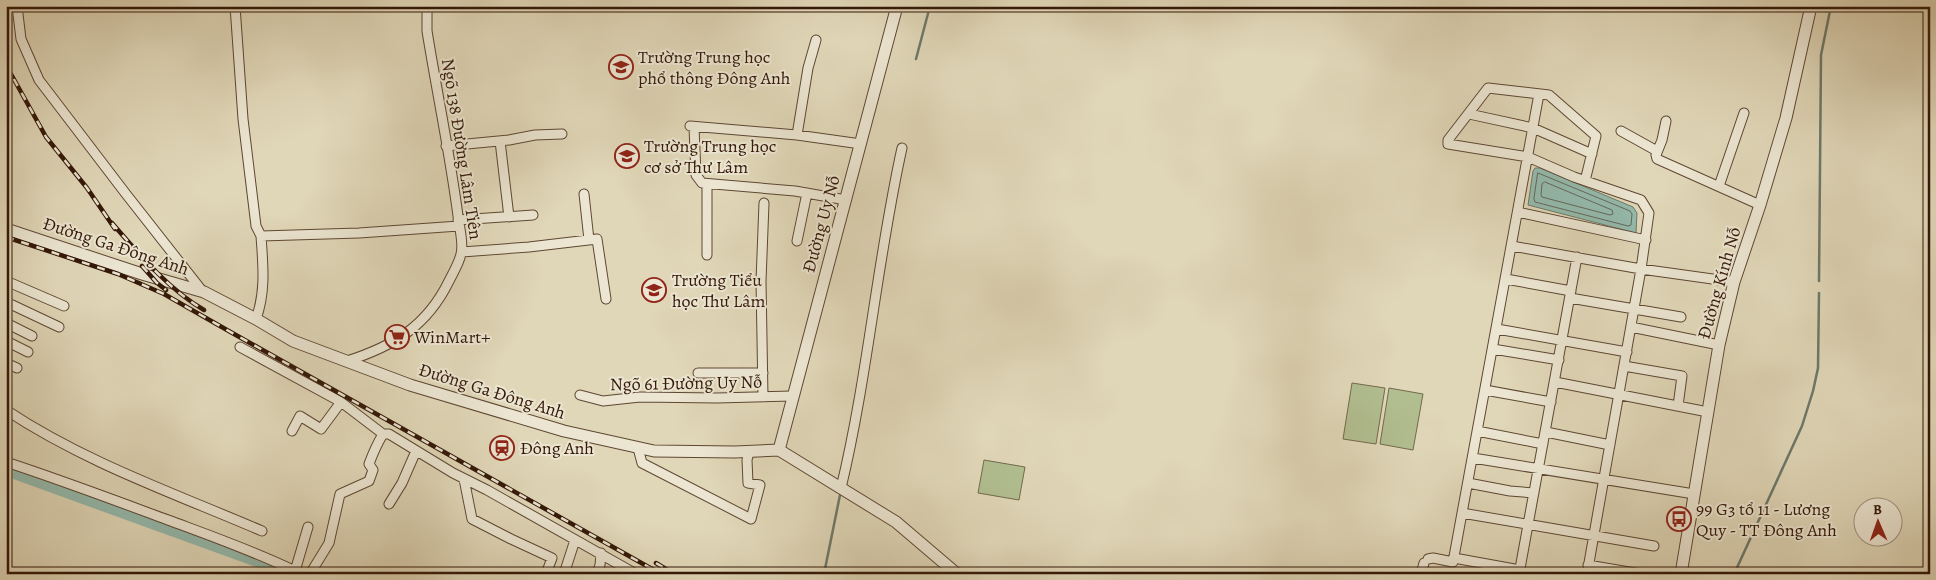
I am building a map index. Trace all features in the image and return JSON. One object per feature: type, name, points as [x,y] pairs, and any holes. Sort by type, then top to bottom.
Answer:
[{"type":"street","points":[[17,6],[21,39],[39,80],[204,292]]},
{"type":"street","points":[[235,6],[243,119],[256,226],[261,236],[264,284],[261,305],[256,319]]},
{"type":"street","name":"Ngõ 138 Đường Lâm Tiên","points":[[347,361],[388,345],[409,333],[423,320],[445,290],[462,252],[427,31],[427,6]]},
{"type":"street","name":"Đường Uy Nỗ","points":[[779,450],[897,6]]},
{"type":"street","name":"Đường Kính Nỗ","points":[[1681,574],[1719,344],[1734,282],[1760,205],[1786,118],[1811,6]]},
{"type":"street","points":[[797,134],[808,68],[816,40]]},
{"type":"street","points":[[1585,181],[1596,136],[1549,95],[1488,88],[1448,140],[1448,144],[1528,157],[1585,181],[1641,200],[1649,214],[1642,269],[1587,570],[1641,574]]},
{"type":"street","points":[[1421,574],[1426,561],[1433,558],[1453,562],[1454,558],[1539,94]]},
{"type":"street","points":[[1719,186],[1744,113]]},
{"type":"street","points":[[1468,114],[1533,128],[1592,154]]},
{"type":"street","points":[[1666,121],[1663,137],[1656,155],[1657,159],[1760,205]]},
{"type":"street","points":[[846,200],[807,193],[702,183],[696,174],[692,126],[797,134],[861,144]]},
{"type":"street","points":[[1620,130],[1657,151]]},
{"type":"street","points":[[446,146],[500,141],[535,135],[562,134]]},
{"type":"street","points":[[500,141],[509,217]]},
{"type":"street","points":[[841,488],[868,346],[892,193],[902,148]]},
{"type":"street","points":[[706,184],[707,255]]},
{"type":"street","points":[[797,241],[807,193]]},
{"type":"street","points":[[584,194],[589,240]]},
{"type":"street","points":[[763,397],[761,281],[764,203]]},
{"type":"street","points":[[1518,212],[1646,240]]},
{"type":"street","points":[[261,236],[359,233],[533,215]]},
{"type":"street","name":"Đường Ga Đông Anh","points":[[6,229],[142,274],[204,292],[293,341],[410,385],[564,431],[654,451],[750,452],[779,450]]},
{"type":"street","points":[[462,252],[597,239],[606,299]]},
{"type":"street","points":[[1512,246],[1642,269],[1734,282]]},
{"type":"street","points":[[1454,558],[1519,572],[1577,257]]},
{"type":"street","points":[[1506,279],[1634,310],[1681,317]]},
{"type":"street","points":[[6,281],[64,306]]},
{"type":"street","points":[[6,302],[60,327]]},
{"type":"street","points":[[6,322],[32,336]]},
{"type":"street","points":[[1631,327],[1719,344]]},
{"type":"street","points":[[1496,329],[1627,352]]},
{"type":"street","points":[[6,341],[28,352]]},
{"type":"street","points":[[240,347],[340,402],[383,434],[389,434],[464,478],[601,553],[627,571],[636,574]]},
{"type":"street","points":[[1493,349],[1559,360]]},
{"type":"street","points":[[6,363],[17,368]]},
{"type":"street","points":[[1624,366],[1682,376],[1678,406]]},
{"type":"street","points":[[698,373],[763,373]]},
{"type":"street","points":[[1555,382],[1708,412]]},
{"type":"street","points":[[1485,390],[1551,402]]},
{"type":"street","name":"Ngõ 61 Đường Uy Nỗ","points":[[580,395],[603,401],[640,397],[793,396]]},
{"type":"street","points":[[292,431],[300,416],[321,429],[340,402]]},
{"type":"street","points":[[6,410],[103,463],[262,531]]},
{"type":"street","points":[[1478,432],[1543,444]]},
{"type":"street","points":[[1546,432],[1610,445]]},
{"type":"street","points":[[310,574],[328,543],[340,494],[370,481],[373,470],[369,464],[383,434]]},
{"type":"street","points":[[638,448],[642,463],[750,519],[760,485],[748,483],[747,460],[750,452]]},
{"type":"street","points":[[779,450],[896,522],[957,574]]},
{"type":"street","points":[[389,504],[402,483],[416,451]]},
{"type":"street","points":[[1473,458],[1694,494]]},
{"type":"street","points":[[6,462],[267,557],[297,573],[308,527]]},
{"type":"street","points":[[464,478],[472,519],[552,558],[546,574]]},
{"type":"street","points":[[1468,483],[1510,491],[1534,493]]},
{"type":"street","points":[[1462,513],[1654,546]]},
{"type":"street","points":[[564,574],[575,540]]},
{"type":"street","points":[[597,574],[601,553]]},
{"type":"green space","points":[[1352,383],[1385,388],[1376,444],[1343,439]]},
{"type":"green space","points":[[1389,388],[1423,394],[1413,450],[1380,444]]},
{"type":"green space","points":[[984,460],[1025,467],[1019,500],[978,493]]},
{"type":"water","points":[[1535,168],[1540,168],[1633,207],[1637,213],[1636,233],[1528,205]]},
{"type":"waterway","points":[[916,59],[930,6]]},
{"type":"waterway","points":[[1819,281],[1821,55],[1831,6]]},
{"type":"waterway","points":[[1735,572],[1802,426],[1813,391],[1818,368],[1819,293]]},
{"type":"waterway","points":[[6,469],[271,565],[285,574]]},
{"type":"waterway","points":[[824,574],[840,495]]},
{"type":"railway","points":[[6,65],[46,137],[87,188],[115,229]]},
{"type":"railway","points":[[112,223],[143,259],[166,281],[191,302],[204,310]]},
{"type":"railway","points":[[6,237],[118,274],[164,294],[661,574]]},
{"type":"railway","points":[[142,266],[166,290]]},
{"type":"railway","points":[[656,563],[674,574]]},
{"type":"place","name":"Trường Trung học phổ thông Đông Anh","points":[[621,67]]},
{"type":"place","name":"Trường Trung học cơ sở Thư Lâm","points":[[627,156]]},
{"type":"place","name":"Trường Tiểu học Thư Lâm","points":[[654,290]]},
{"type":"place","name":"WinMart+","points":[[397,337]]},
{"type":"place","name":"Đông Anh","points":[[502,448]]},
{"type":"place","name":"99 G3 tổ 11 - Lương Quy - TT Đông Anh","points":[[1679,519]]}]
